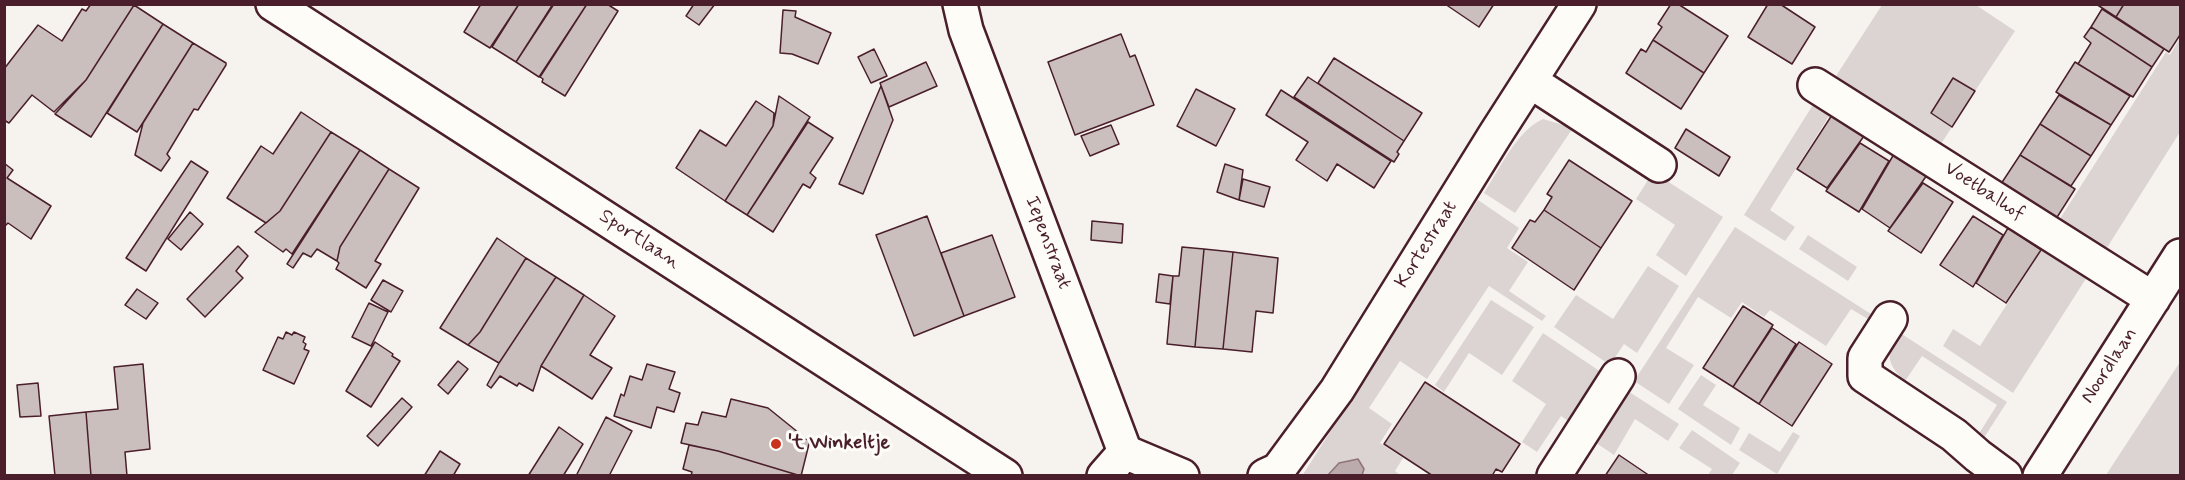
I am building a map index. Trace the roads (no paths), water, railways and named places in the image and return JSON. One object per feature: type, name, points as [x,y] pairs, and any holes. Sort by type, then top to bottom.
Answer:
[{"type":"street","name":"Sportlaan","points":[[273,4],[1005,476]]},
{"type":"street","name":"Iepenstraat","points":[[960,4],[966,30],[1114,464]]},
{"type":"street","name":"Kortestraat","points":[[1265,476],[1278,470],[1337,390],[1579,4]]},
{"type":"street","points":[[1530,81],[1659,165]]},
{"type":"street","name":"Voetbalhof","points":[[1815,85],[2153,299]]},
{"type":"street","name":"Noordlaan","points":[[2040,476],[2181,256]]},
{"type":"street","points":[[1890,319],[1865,358],[1865,376],[1954,435],[2005,476]]},
{"type":"street","points":[[1554,476],[1618,376]]},
{"type":"street","points":[[1114,464],[1182,476]]},
{"type":"place","name":"'t Winkeltje","points":[[776,444]]}]
